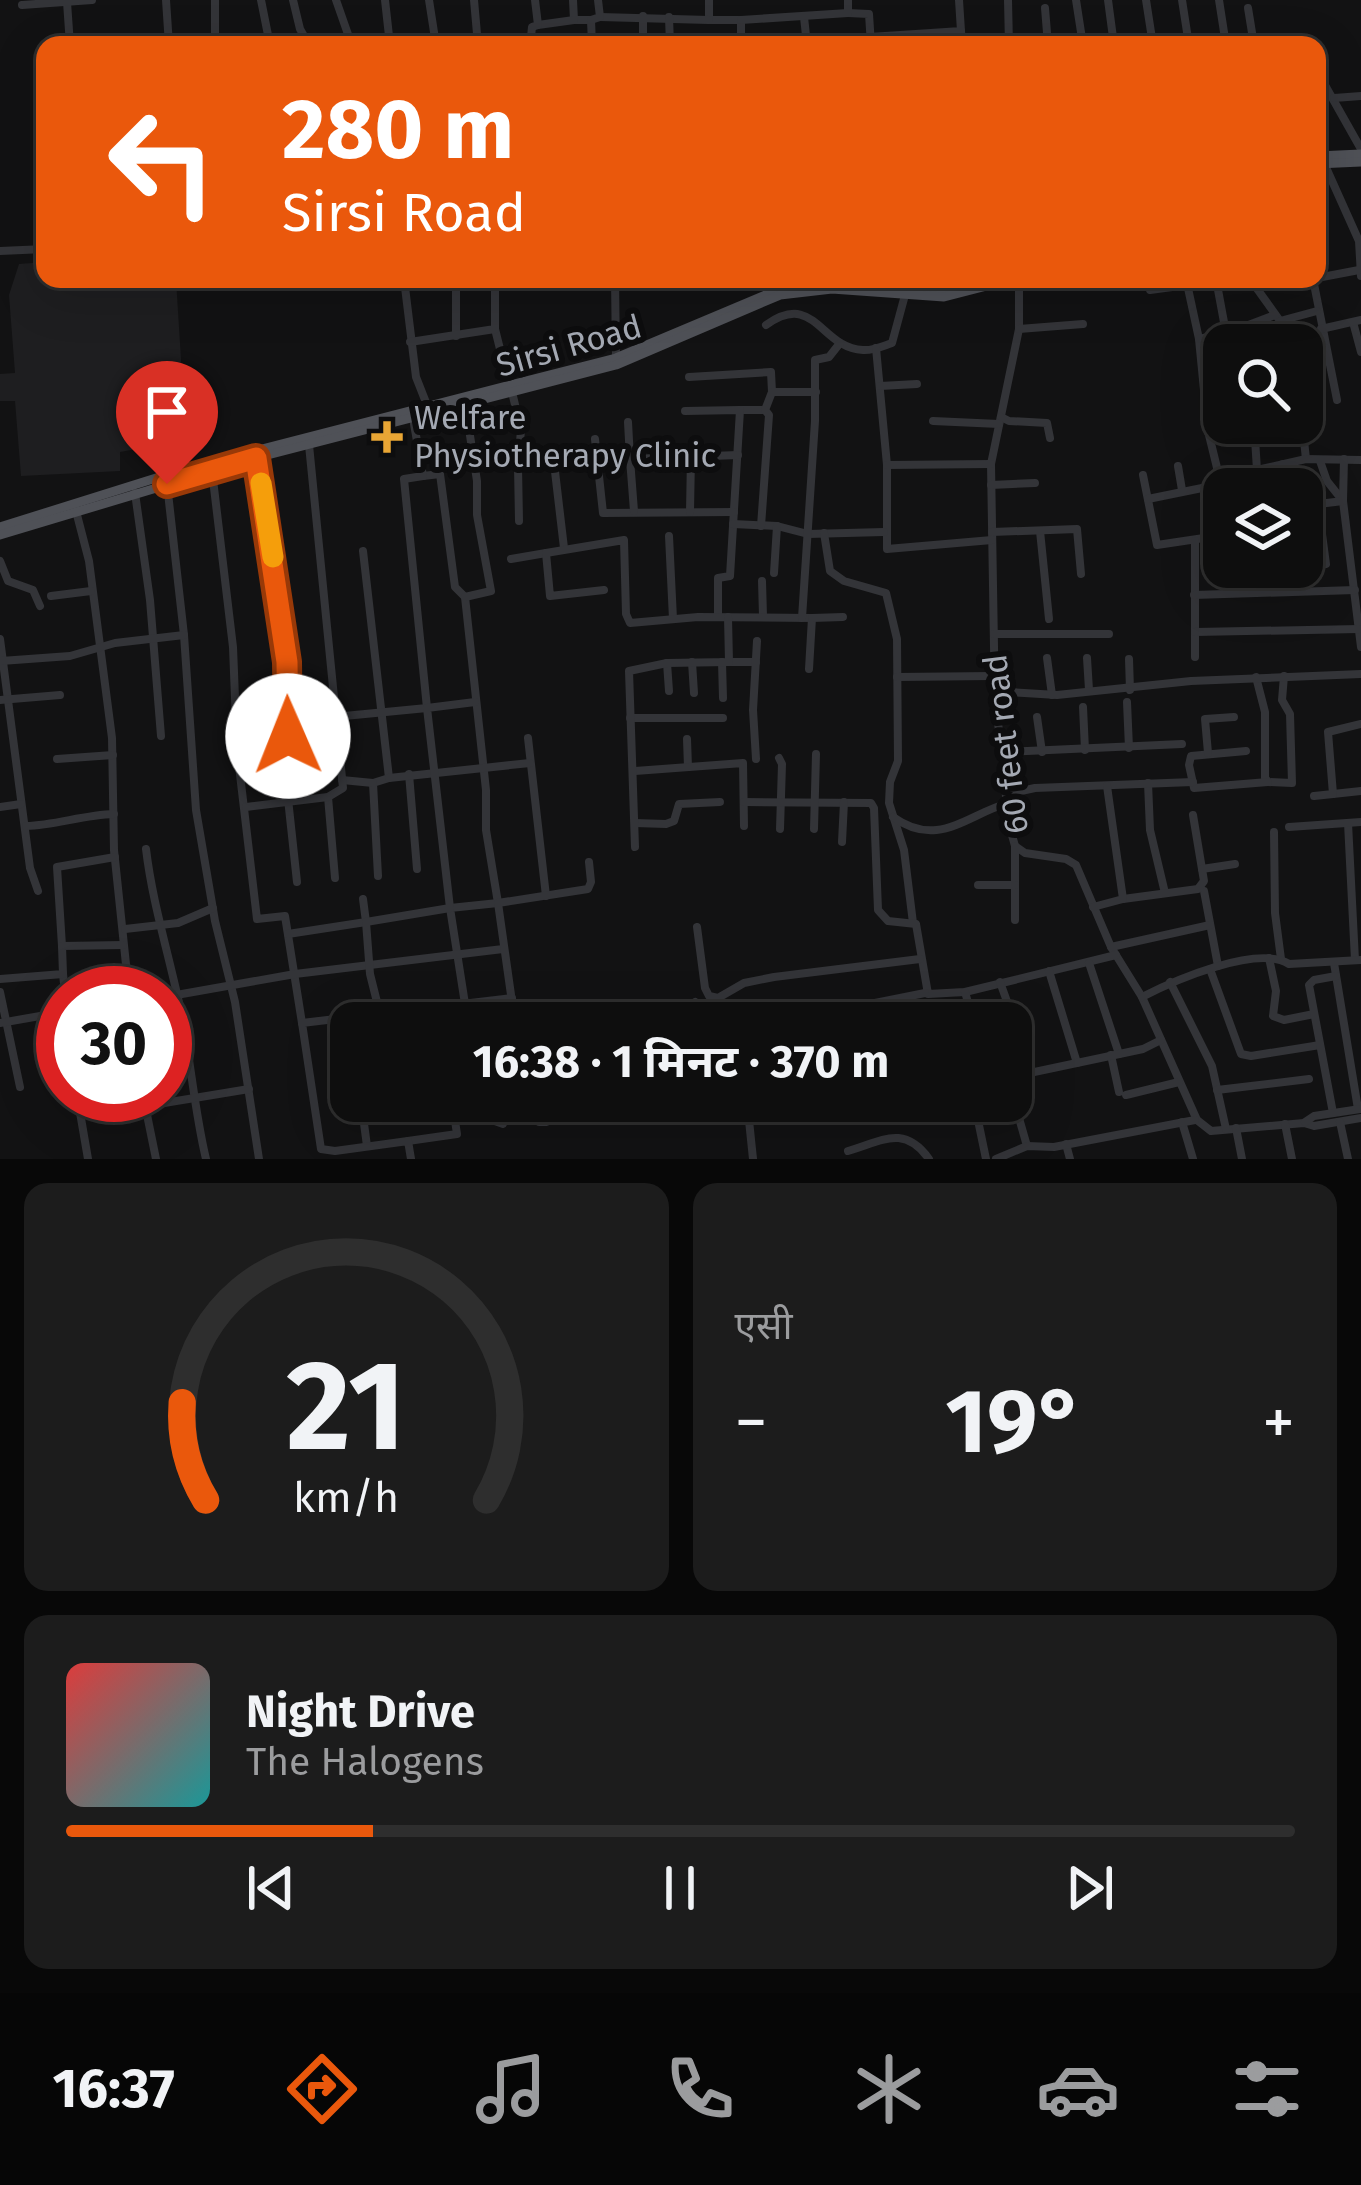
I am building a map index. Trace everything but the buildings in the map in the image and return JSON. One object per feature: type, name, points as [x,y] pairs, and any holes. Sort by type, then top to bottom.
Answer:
[{"type":"main road","points":[[1326,160],[1361,155]]},
{"type":"main road","name":"Sirsi Road","points":[[0,531],[427,405],[616,358],[772,291],[905,295],[924,288],[964,295],[987,288]]},
{"type":"main road","name":"Sirsi Road","points":[[0,531],[76,511],[166,479],[212,471],[637,358],[772,291]]},
{"type":"street","points":[[22,5],[92,0]]},
{"type":"street","points":[[166,0],[168,36]]},
{"type":"street","points":[[214,0],[215,36]]},
{"type":"street","points":[[261,0],[268,36]]},
{"type":"street","points":[[293,0],[304,36]]},
{"type":"street","points":[[336,0],[348,36]]},
{"type":"street","points":[[385,0],[391,36]]},
{"type":"street","points":[[429,0],[435,36]]},
{"type":"street","points":[[474,0],[480,36]]},
{"type":"street","points":[[535,0],[538,25]]},
{"type":"street","points":[[573,0],[574,20]]},
{"type":"street","points":[[593,36],[598,0]]},
{"type":"street","points":[[644,36],[649,0]]},
{"type":"street","points":[[709,0],[710,20]]},
{"type":"street","points":[[808,36],[814,0]]},
{"type":"street","points":[[848,0],[848,13]]},
{"type":"street","points":[[959,0],[961,36]]},
{"type":"street","points":[[1008,0],[1009,36]]},
{"type":"street","points":[[1076,0],[1082,36]]},
{"type":"street","points":[[1108,0],[1113,36]]},
{"type":"street","points":[[1146,0],[1152,36]]},
{"type":"street","points":[[1182,0],[1188,36]]},
{"type":"street","points":[[1219,0],[1225,36]]},
{"type":"street","points":[[67,2],[69,36]]},
{"type":"street","points":[[1045,8],[1047,36]]},
{"type":"street","points":[[1248,8],[1253,36]]},
{"type":"street","points":[[531,36],[532,27],[574,20],[646,16],[741,20],[848,13],[869,14],[871,36]]},
{"type":"street","points":[[669,17],[670,36]]},
{"type":"street","points":[[740,36],[741,20]]},
{"type":"street","points":[[923,36],[961,31]]},
{"type":"street","points":[[1326,85],[1361,155]]},
{"type":"street","points":[[1334,98],[1361,96]]},
{"type":"street","points":[[1326,175],[1359,241],[1360,273],[1326,277]]},
{"type":"street","points":[[1,252],[36,250]]},
{"type":"street","points":[[405,288],[416,377],[427,405]]},
{"type":"street","points":[[456,336],[457,288]]},
{"type":"street","points":[[495,288],[500,349]]},
{"type":"street","points":[[615,288],[616,358]]},
{"type":"street","name":"60 feet road","points":[[1017,288],[1019,328],[992,464],[993,676],[1015,846],[1024,853],[1076,865],[1196,1120],[1210,1131],[1231,1129]]},
{"type":"street","points":[[1150,290],[1159,288]]},
{"type":"street","points":[[1188,288],[1199,338],[1208,431],[1218,468]]},
{"type":"street","points":[[1218,288],[1224,324]]},
{"type":"street","points":[[1256,288],[1281,324]]},
{"type":"street","points":[[1314,288],[1320,324]]},
{"type":"street","points":[[772,291],[784,313]]},
{"type":"street","points":[[766,325],[793,311],[822,326],[840,343],[867,351],[892,343],[905,295]]},
{"type":"street","points":[[1256,324],[1317,311]]},
{"type":"street","points":[[1323,329],[1357,321],[1361,352]]},
{"type":"street","points":[[1019,328],[1083,324]]},
{"type":"street","points":[[410,342],[495,328]]},
{"type":"street","points":[[1199,338],[1203,337]]},
{"type":"street","points":[[1323,338],[1337,400]]},
{"type":"street","points":[[809,669],[808,534],[815,360],[829,357],[840,343]]},
{"type":"street","points":[[876,348],[887,465],[887,549],[1077,529],[1081,574]]},
{"type":"street","points":[[689,377],[771,372],[772,392],[765,410]]},
{"type":"street","points":[[880,386],[917,384]]},
{"type":"street","points":[[512,392],[521,430],[519,521]]},
{"type":"street","points":[[772,392],[816,392]]},
{"type":"street","points":[[465,403],[491,591],[465,597]]},
{"type":"street","points":[[723,698],[726,662],[718,578],[730,576],[740,410]]},
{"type":"street","points":[[685,411],[765,410]]},
{"type":"street","points":[[761,526],[769,416],[765,410]]},
{"type":"street","points":[[413,418],[423,476]]},
{"type":"street","points":[[933,421],[1047,423],[1050,438]]},
{"type":"street","points":[[628,422],[634,511]]},
{"type":"street","points":[[595,439],[603,513],[734,512]]},
{"type":"street","points":[[1305,444],[1306,459]]},
{"type":"street","points":[[246,806],[342,791],[309,445]]},
{"type":"street","points":[[630,458],[738,454]]},
{"type":"street","points":[[690,512],[691,456]]},
{"type":"street","points":[[239,761],[283,747],[290,720],[287,662],[256,458]]},
{"type":"street","points":[[1266,468],[1306,459],[1361,460]]},
{"type":"street","points":[[1344,459],[1343,502],[1361,647]]},
{"type":"street","points":[[1320,461],[1327,481],[1343,502]]},
{"type":"street","points":[[518,466],[554,463],[564,548]]},
{"type":"street","points":[[887,465],[992,464]]},
{"type":"street","points":[[1283,464],[1283,468]]},
{"type":"street","points":[[1178,466],[1182,490]]},
{"type":"street","points":[[212,471],[233,647],[239,761],[256,919],[285,916],[318,1143],[326,1152],[457,1134],[455,1122]]},
{"type":"street","points":[[466,1002],[455,955],[432,772],[404,479],[440,474],[455,587],[465,597],[487,830],[512,1002]]},
{"type":"street","points":[[1143,475],[1157,545],[1203,540]]},
{"type":"street","points":[[166,479],[184,635],[196,810],[232,986],[260,1159]]},
{"type":"street","points":[[992,485],[1035,483]]},
{"type":"street","points":[[1148,499],[1203,487]]},
{"type":"street","points":[[135,492],[161,736]]},
{"type":"street","points":[[1323,504],[1343,502]]},
{"type":"street","points":[[76,511],[113,755],[115,857],[126,966]]},
{"type":"street","points":[[733,524],[777,526],[808,534],[884,532]]},
{"type":"street","points":[[774,573],[777,526]]},
{"type":"street","points":[[1040,531],[1049,619]]},
{"type":"street","points":[[824,533],[830,572],[886,593],[897,639],[898,761],[889,803],[904,850],[927,993]]},
{"type":"street","points":[[668,536],[673,620]]},
{"type":"street","points":[[511,559],[624,540],[630,623],[843,617]]},
{"type":"street","points":[[1195,541],[1195,657]]},
{"type":"street","points":[[1323,542],[1326,564]]},
{"type":"street","points":[[363,551],[389,778]]},
{"type":"street","points":[[546,553],[550,596],[604,590]]},
{"type":"street","points":[[0,561],[8,581],[33,590],[40,606]]},
{"type":"street","points":[[762,581],[763,616]]},
{"type":"street","points":[[1250,588],[1251,593]]},
{"type":"street","points":[[1194,595],[1354,590]]},
{"type":"street","points":[[51,596],[91,591]]},
{"type":"street","points":[[1195,632],[1359,629]]},
{"type":"street","points":[[994,634],[1109,634]]},
{"type":"street","points":[[3,661],[70,656],[115,643],[184,635]]},
{"type":"street","points":[[0,638],[30,868],[38,891]]},
{"type":"street","points":[[756,759],[757,641]]},
{"type":"street","points":[[1047,658],[1052,695]]},
{"type":"street","points":[[1087,658],[1089,691]]},
{"type":"street","points":[[1129,659],[1130,690]]},
{"type":"street","points":[[692,662],[694,693]]},
{"type":"street","points":[[635,847],[629,670],[692,662],[756,662]]},
{"type":"street","points":[[667,664],[669,691]]},
{"type":"street","points":[[994,691],[1052,695],[1256,677],[1361,674]]},
{"type":"street","points":[[898,677],[993,676]]},
{"type":"street","points":[[1246,751],[1194,754],[1189,760],[1194,788],[1292,783],[1290,714],[1282,700],[1284,676]]},
{"type":"street","points":[[1256,677],[1265,712],[1268,782]]},
{"type":"street","points":[[5,699],[60,695]]},
{"type":"street","points":[[334,717],[475,702]]},
{"type":"street","points":[[1127,702],[1129,748]]},
{"type":"street","points":[[1083,707],[1085,750]]},
{"type":"street","points":[[1037,717],[1042,752]]},
{"type":"street","points":[[1208,753],[1205,719],[1234,717]]},
{"type":"street","points":[[630,718],[723,718]]},
{"type":"street","points":[[1333,794],[1328,732],[1361,724]]},
{"type":"street","points":[[528,738],[546,896]]},
{"type":"street","points":[[686,739],[688,767]]},
{"type":"street","points":[[1003,752],[1182,744]]},
{"type":"street","points":[[814,829],[816,754]]},
{"type":"street","points":[[57,759],[113,755]]},
{"type":"street","points":[[779,758],[780,830]]},
{"type":"street","points":[[342,780],[373,783],[410,774],[530,763]]},
{"type":"street","points":[[635,771],[743,763],[744,826]]},
{"type":"street","points":[[410,774],[417,869]]},
{"type":"street","points":[[892,816],[912,831],[940,830],[987,815],[1008,798],[1036,788],[1192,782]]},
{"type":"street","points":[[373,783],[378,876]]},
{"type":"street","points":[[1148,783],[1150,830],[1165,893]]},
{"type":"street","points":[[1107,786],[1123,899]]},
{"type":"street","points":[[1314,796],[1361,791]]},
{"type":"street","points":[[328,796],[335,878]]},
{"type":"street","points":[[288,800],[297,882]]},
{"type":"street","points":[[842,842],[844,801]]},
{"type":"street","points":[[744,802],[865,801],[874,808],[878,910],[888,921],[913,922]]},
{"type":"street","points":[[635,823],[666,824],[674,821],[679,804],[720,802]]},
{"type":"street","points":[[0,807],[21,803]]},
{"type":"street","points":[[26,826],[57,823],[72,816],[114,814]]},
{"type":"street","points":[[1093,907],[1198,889],[1204,881],[1193,815]]},
{"type":"street","points":[[1289,826],[1361,822]]},
{"type":"street","points":[[1142,997],[1214,968],[1269,958],[1289,964],[1358,960],[1348,823]]},
{"type":"street","points":[[1274,832],[1281,959]]},
{"type":"street","points":[[1015,846],[1015,920]]},
{"type":"street","points":[[146,849],[155,914],[171,966]]},
{"type":"street","points":[[63,966],[57,867],[115,857]]},
{"type":"street","points":[[288,934],[588,889],[589,862]]},
{"type":"street","points":[[1202,868],[1234,864]]},
{"type":"street","points":[[979,885],[1015,885]]},
{"type":"street","points":[[1204,891],[1214,968],[1240,1054],[1247,1057],[1320,1045]]},
{"type":"street","points":[[363,898],[377,1002]]},
{"type":"street","points":[[125,928],[178,923],[213,908]]},
{"type":"street","points":[[880,1002],[965,992],[1089,963],[1113,951],[1210,925]]},
{"type":"street","points":[[697,928],[705,988],[709,996],[718,998],[744,983],[920,959]]},
{"type":"street","points":[[62,946],[123,945]]},
{"type":"street","points":[[192,993],[295,974],[503,949]]},
{"type":"street","points":[[1269,958],[1276,991],[1274,1016],[1279,1020],[1314,1014]]},
{"type":"street","points":[[1089,963],[1122,1093],[1179,1082]]},
{"type":"street","points":[[1231,1129],[1360,1112],[1334,963]]},
{"type":"street","points":[[1049,971],[1077,1064]]},
{"type":"street","points":[[0,979],[36,976]]},
{"type":"street","points":[[1336,976],[1309,985],[1348,1159]]},
{"type":"street","points":[[1000,982],[1007,1002]]},
{"type":"street","points":[[1170,982],[1204,1047],[1242,1159]]},
{"type":"street","points":[[0,992],[20,1087]]},
{"type":"street","points":[[965,992],[968,1002]]},
{"type":"street","points":[[475,1002],[512,998]]},
{"type":"street","points":[[3,1022],[36,1016]]},
{"type":"street","points":[[302,1023],[330,1021]]},
{"type":"street","points":[[1032,1071],[1143,1049],[1161,1040]]},
{"type":"street","points":[[1217,1090],[1309,1079]]},
{"type":"street","points":[[192,1080],[206,1159]]},
{"type":"street","points":[[192,1098],[249,1089]]},
{"type":"street","points":[[996,1159],[1027,1146],[1066,1144],[1196,1120]]},
{"type":"street","points":[[82,1122],[88,1159]]},
{"type":"street","points":[[149,1122],[156,1159]]},
{"type":"street","points":[[361,1159],[362,1122]]},
{"type":"street","points":[[497,1122],[502,1124]]},
{"type":"street","points":[[749,1122],[753,1159]]},
{"type":"street","points":[[978,1122],[986,1159]]},
{"type":"street","points":[[1020,1122],[1027,1146]]},
{"type":"street","points":[[1182,1122],[1193,1159]]},
{"type":"street","points":[[1285,1124],[1292,1159]]},
{"type":"street","points":[[848,1151],[902,1137],[928,1159]]},
{"type":"street","points":[[408,1141],[410,1159]]},
{"type":"street","points":[[1066,1144],[1070,1159]]},
{"type":"shaded area","points":[[36,263],[36,288],[177,288],[186,440],[120,452],[120,471],[21,476],[15,401],[0,401],[0,374],[15,373],[9,295],[19,264]]},
{"type":"slow traffic","points":[[261,483],[273,557]]},
{"type":"place","name":"Welfare Physiotherapy Clinic","points":[[387,437]]},
{"type":"route","points":[[167,484],[256,458],[287,662],[288,736]]}]
